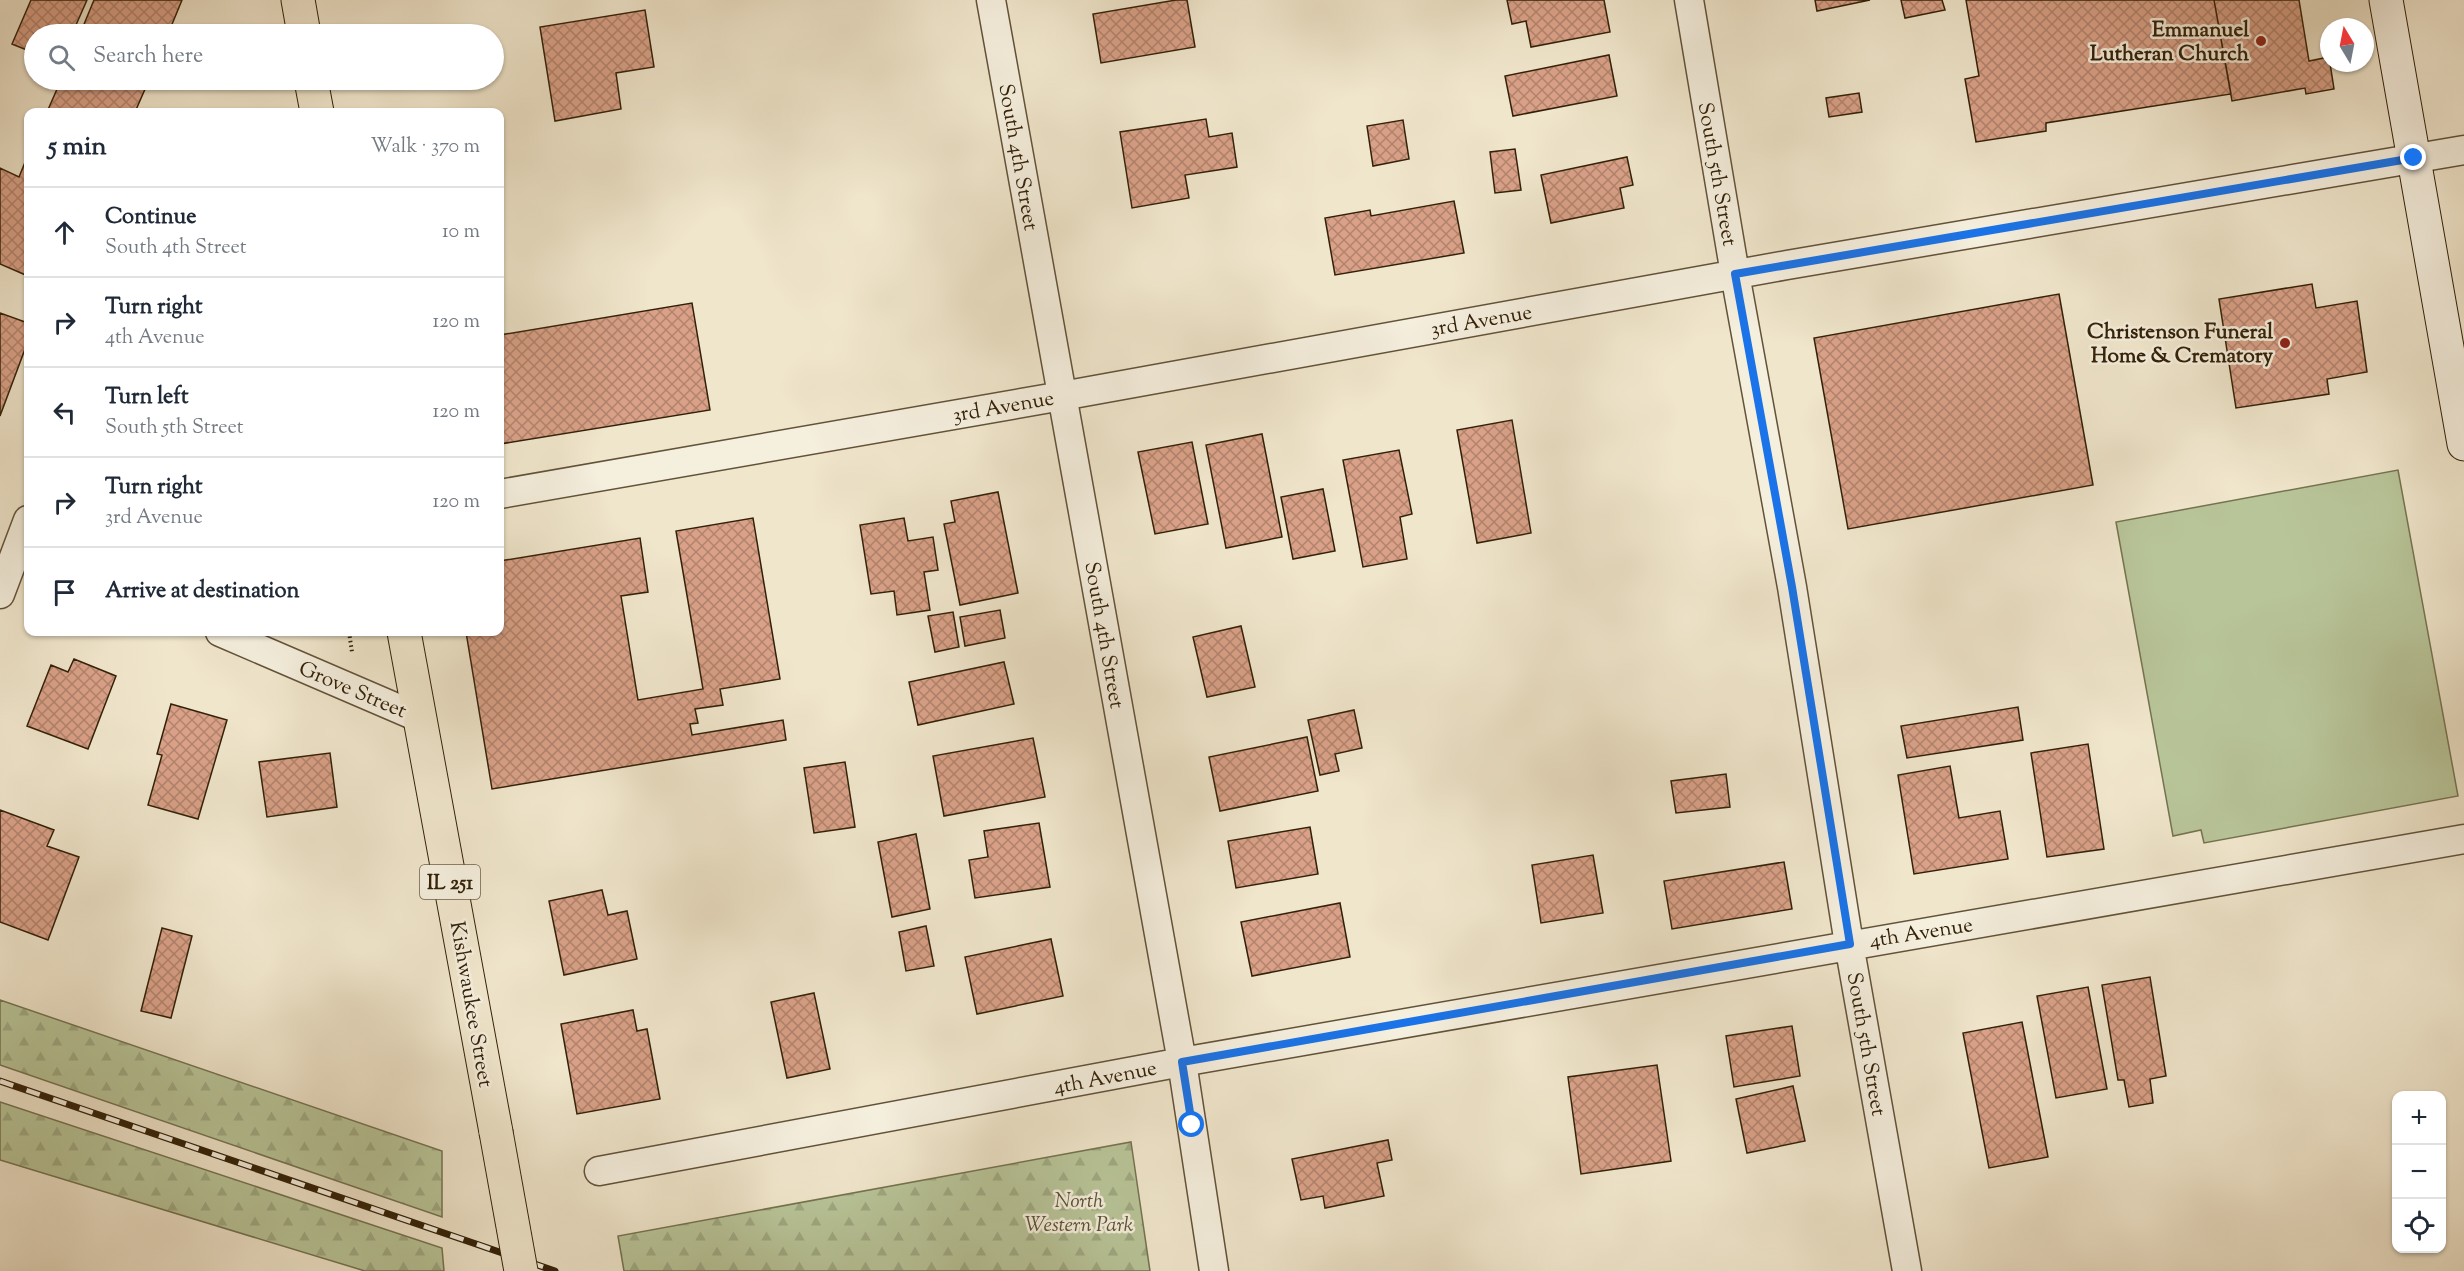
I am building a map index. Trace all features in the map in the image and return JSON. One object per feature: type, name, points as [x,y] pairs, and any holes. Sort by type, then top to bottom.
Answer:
[{"type":"main road","points":[[298,0],[302,24]]},
{"type":"main road","points":[[313,90],[316,108]]},
{"type":"main road","name":"Kishwaukee Street","points":[[405,636],[521,1271]]},
{"type":"street","name":"South 4th Street","points":[[992,0],[1182,1062],[1214,1271]]},
{"type":"street","name":"South 5th Street","points":[[1689,0],[1735,274],[1792,587],[1850,944],[1907,1271]]},
{"type":"street","points":[[2386,0],[2464,444]]},
{"type":"street","name":"3rd Avenue","points":[[504,493],[1062,396],[1735,274],[2464,150]]},
{"type":"street","points":[[0,594],[19,536]]},
{"type":"street","name":"Grove Street","points":[[229,636],[420,718]]},
{"type":"street","name":"4th Avenue","points":[[599,1171],[1182,1062],[2464,839]]},
{"type":"green space","points":[[2398,470],[2458,796],[2204,843],[2201,830],[2173,836],[2116,522]]},
{"type":"green space","points":[[0,1000],[442,1151],[442,1217],[0,1065]]},
{"type":"green space","points":[[0,1102],[442,1248],[444,1271],[365,1271],[0,1160]]},
{"type":"green space","name":"North Western Park","points":[[1131,1142],[1150,1271],[624,1271],[618,1236]]},
{"type":"building","points":[[31,0],[87,0],[76,24],[24,24],[24,49],[12,44]]},
{"type":"building","points":[[94,0],[182,0],[172,24],[84,24]]},
{"type":"building","points":[[1187,0],[1195,47],[1101,63],[1093,14]]},
{"type":"building","points":[[1507,0],[1604,0],[1610,32],[1531,47],[1526,21],[1512,24]]},
{"type":"building","points":[[1815,0],[1870,0],[1817,11]]},
{"type":"building","points":[[1901,0],[1942,0],[1945,10],[1905,18]]},
{"type":"building","points":[[1966,0],[2214,0],[2231,94],[2046,123],[2046,131],[1976,142],[1965,79],[1979,76]]},
{"type":"building","points":[[2214,0],[2299,0],[2309,61],[2320,59],[2320,72],[2331,72],[2334,89],[2306,94],[2305,88],[2232,101]]},
{"type":"building","points":[[645,10],[654,67],[616,73],[621,109],[555,121],[540,27]]},
{"type":"building","points":[[1609,55],[1617,96],[1513,116],[1505,76]]},
{"type":"building","points":[[57,90],[145,90],[137,108],[49,108]]},
{"type":"building","points":[[1859,93],[1862,112],[1829,117],[1826,98]]},
{"type":"building","points":[[1206,119],[1209,137],[1232,133],[1237,167],[1185,175],[1189,198],[1132,208],[1120,132]]},
{"type":"building","points":[[1403,120],[1409,159],[1373,166],[1367,126]]},
{"type":"building","points":[[1515,149],[1521,190],[1495,193],[1490,152]]},
{"type":"building","points":[[1627,157],[1633,185],[1620,188],[1624,208],[1551,223],[1541,175]]},
{"type":"building","points":[[24,165],[24,274],[0,264],[0,168],[19,177]]},
{"type":"building","points":[[1454,201],[1464,253],[1335,275],[1325,218],[1370,210],[1371,216]]},
{"type":"building","points":[[2312,284],[2316,308],[2357,301],[2367,372],[2327,379],[2329,394],[2236,408],[2219,299]]},
{"type":"building","points":[[2059,294],[2093,485],[1848,529],[1814,338]]},
{"type":"building","points":[[692,303],[710,410],[504,443],[504,334]]},
{"type":"building","points":[[0,313],[24,322],[24,352],[0,416]]},
{"type":"building","points":[[1512,420],[1531,533],[1477,543],[1457,430]]},
{"type":"building","points":[[1262,434],[1282,537],[1226,548],[1206,445]]},
{"type":"building","points":[[1192,442],[1208,524],[1155,534],[1138,452]]},
{"type":"building","points":[[1399,450],[1412,514],[1400,517],[1407,559],[1363,567],[1343,460]]},
{"type":"building","points":[[1323,489],[1335,551],[1293,559],[1281,497]]},
{"type":"building","points":[[998,492],[1018,593],[960,605],[944,524],[955,522],[951,501]]},
{"type":"building","points":[[753,518],[780,679],[720,689],[723,705],[695,709],[698,723],[690,724],[692,735],[783,720],[786,740],[492,789],[467,636],[504,636],[504,560],[640,538],[648,592],[621,596],[638,700],[703,689],[676,531]]},
{"type":"building","points":[[904,518],[908,541],[933,537],[938,570],[924,572],[930,610],[897,615],[894,591],[871,594],[860,525]]},
{"type":"building","points":[[1000,610],[1005,638],[965,646],[960,617]]},
{"type":"building","points":[[953,612],[959,647],[935,652],[928,616]]},
{"type":"building","points":[[1241,626],[1255,687],[1207,697],[1193,637]]},
{"type":"building","points":[[74,659],[116,676],[88,749],[27,726],[51,665],[68,672]]},
{"type":"building","points":[[1004,662],[1014,704],[918,725],[909,682]]},
{"type":"building","points":[[171,704],[227,720],[198,819],[148,805],[162,755],[157,754]]},
{"type":"building","points":[[2018,707],[2023,740],[1907,758],[1901,726]]},
{"type":"building","points":[[1354,710],[1362,748],[1335,754],[1339,771],[1320,775],[1308,720]]},
{"type":"building","points":[[1307,737],[1318,791],[1220,811],[1209,757]]},
{"type":"building","points":[[1033,738],[1045,797],[944,816],[933,756]]},
{"type":"building","points":[[2088,744],[2104,849],[2047,857],[2031,753]]},
{"type":"building","points":[[330,753],[337,807],[267,817],[259,762]]},
{"type":"building","points":[[845,762],[855,827],[814,833],[804,768]]},
{"type":"building","points":[[1950,766],[1959,818],[2000,811],[2008,859],[1914,874],[1898,775]]},
{"type":"building","points":[[1726,774],[1730,807],[1676,813],[1671,781]]},
{"type":"building","points":[[0,810],[54,830],[47,846],[79,857],[48,940],[0,922]]},
{"type":"building","points":[[1039,823],[1050,887],[975,898],[969,860],[988,857],[984,831]]},
{"type":"building","points":[[1310,827],[1318,874],[1236,888],[1228,841]]},
{"type":"building","points":[[916,834],[930,909],[892,917],[878,842]]},
{"type":"building","points":[[1593,855],[1603,913],[1541,923],[1532,865]]},
{"type":"building","points":[[1784,862],[1792,909],[1672,929],[1664,881]]},
{"type":"building","points":[[602,890],[608,915],[627,911],[637,959],[564,975],[549,901]]},
{"type":"building","points":[[1340,903],[1350,957],[1252,976],[1241,922]]},
{"type":"building","points":[[926,926],[934,966],[906,971],[899,932]]},
{"type":"building","points":[[162,928],[192,936],[171,1018],[141,1011]]},
{"type":"building","points":[[1051,939],[1063,996],[977,1014],[965,957]]},
{"type":"building","points":[[2150,977],[2166,1076],[2150,1079],[2153,1103],[2129,1107],[2124,1080],[2118,1080],[2102,985]]},
{"type":"building","points":[[2088,987],[2107,1089],[2056,1098],[2037,996]]},
{"type":"building","points":[[814,993],[830,1069],[787,1078],[771,1002]]},
{"type":"building","points":[[633,1010],[637,1031],[647,1029],[660,1099],[577,1114],[561,1024]]},
{"type":"building","points":[[2022,1022],[2048,1157],[1989,1168],[1963,1033]]},
{"type":"building","points":[[1792,1026],[1800,1076],[1734,1087],[1726,1036]]},
{"type":"building","points":[[1657,1065],[1671,1161],[1581,1174],[1568,1077]]},
{"type":"building","points":[[1793,1086],[1805,1141],[1747,1153],[1736,1099]]},
{"type":"building","points":[[1388,1140],[1392,1160],[1377,1163],[1384,1196],[1325,1208],[1323,1196],[1301,1200],[1292,1159]]},
{"type":"railway","points":[[0,1081],[555,1271]]},
{"type":"place","name":"Emmanuel Lutheran Church","points":[[2261,41]]},
{"type":"place","name":"Christenson Funeral Home & Crematory","points":[[2285,343]]},
{"type":"route","points":[[1192,1125],[1182,1062],[1850,944],[1792,587],[1735,274],[2414,158]]}]
